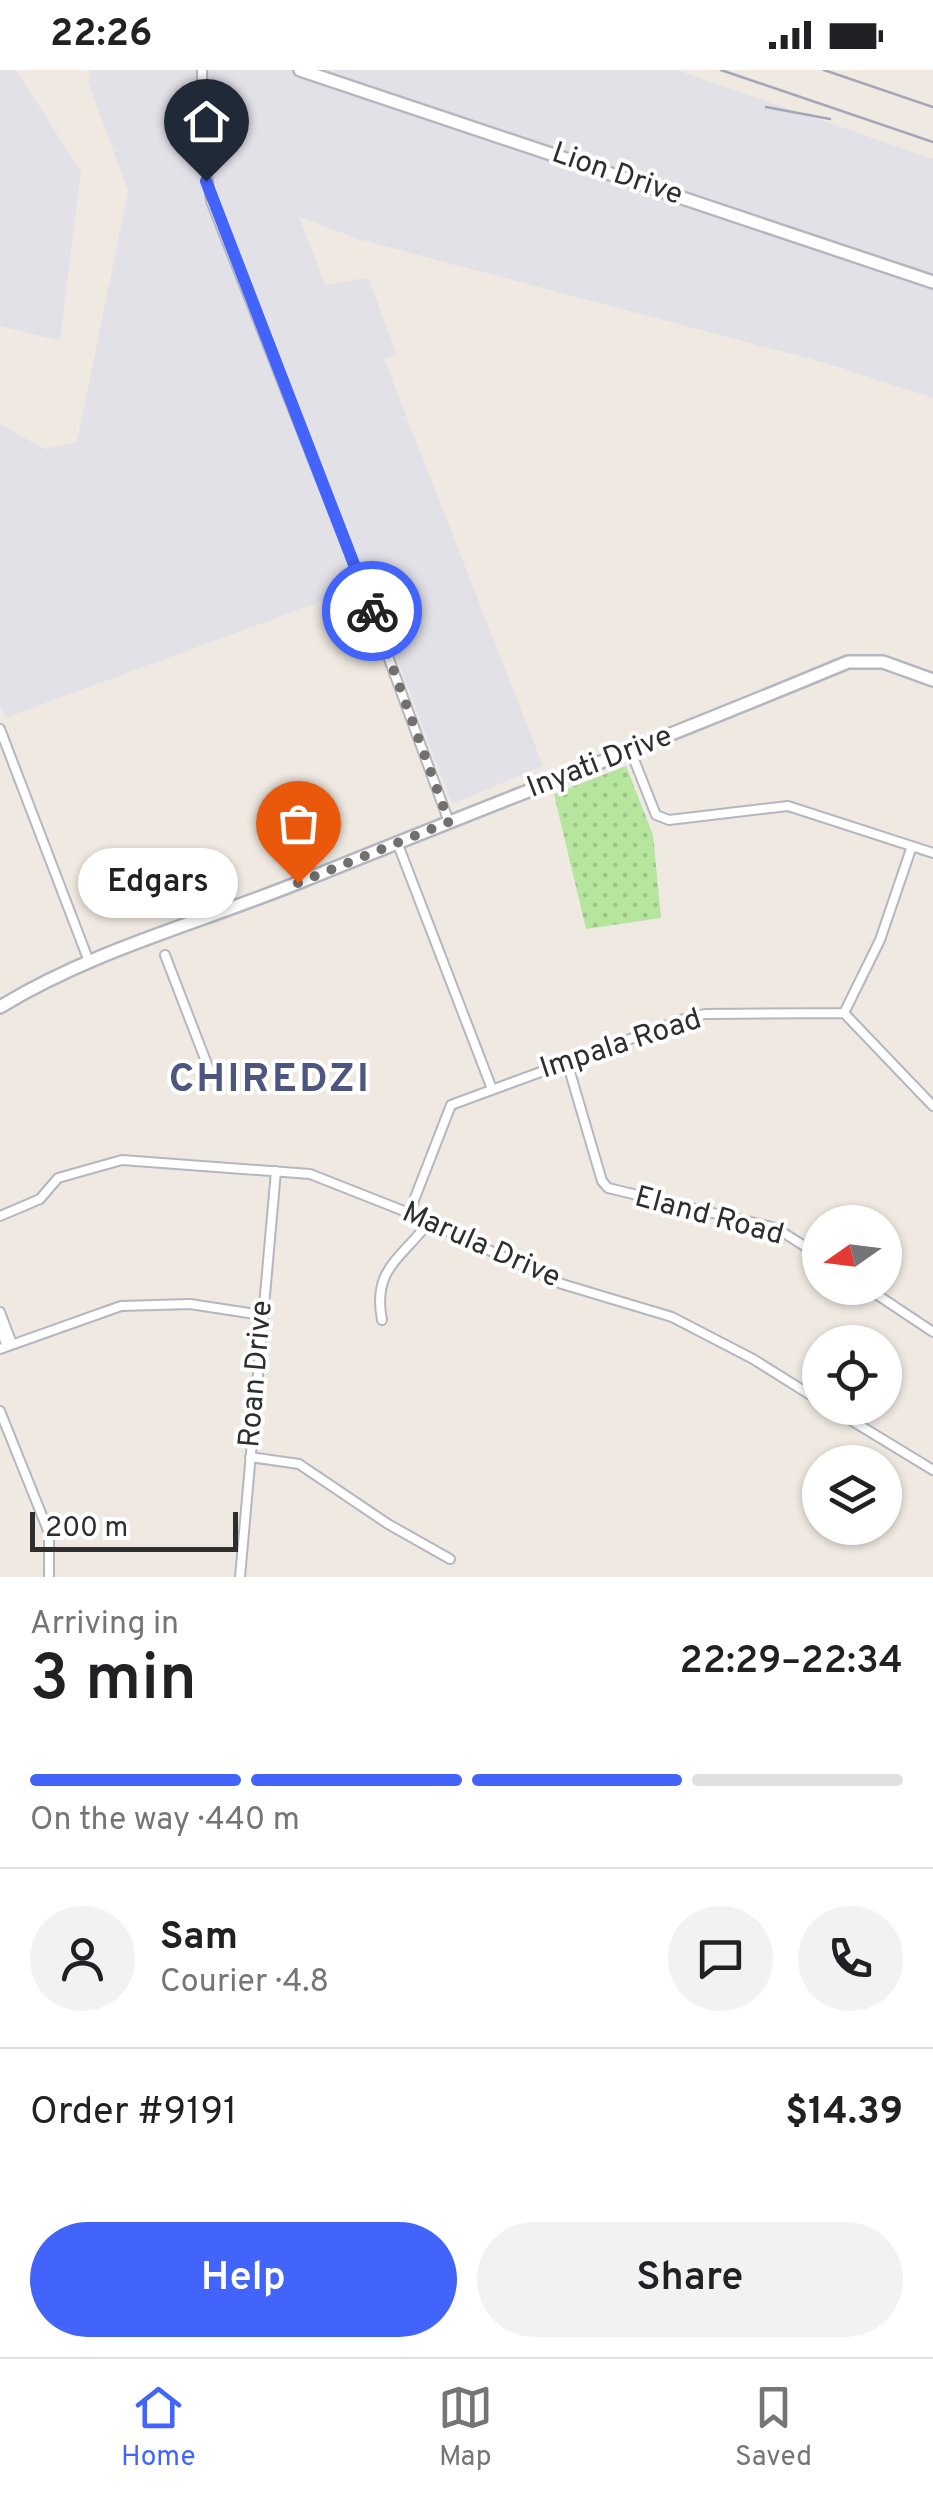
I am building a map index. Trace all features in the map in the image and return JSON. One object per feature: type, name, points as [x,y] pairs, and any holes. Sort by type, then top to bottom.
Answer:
[{"type":"street","points":[[202,70],[203,150],[211,201],[374,616],[449,822]]},
{"type":"street","name":"Lion Drive","points":[[300,70],[933,282]]},
{"type":"street","name":"Inyati Drive","points":[[0,1007],[46,979],[88,960],[631,752],[848,662],[883,662],[933,680]]},
{"type":"street","points":[[0,729],[88,960]]},
{"type":"street","points":[[631,752],[656,815],[669,820],[788,806],[933,853]]},
{"type":"street","points":[[397,842],[492,1089]]},
{"type":"street","points":[[912,846],[880,940],[844,1014],[933,1106]]},
{"type":"street","points":[[165,955],[212,1077]]},
{"type":"street","name":"Impala Road","points":[[409,1213],[448,1108],[705,1014],[844,1014]]},
{"type":"street","name":"Eland Road","points":[[567,1062],[608,1188],[776,1228],[802,1245]]},
{"type":"street","name":"Marula Drive","points":[[0,1216],[40,1199],[58,1178],[122,1160],[276,1171],[331,1180],[562,1284],[672,1317],[802,1390]]},
{"type":"street","name":"Roan Drive","points":[[240,1577],[276,1171]]},
{"type":"street","points":[[382,1320],[378,1297],[386,1272],[429,1222]]},
{"type":"street","points":[[6,1346],[122,1306],[190,1304],[262,1315]]},
{"type":"street","points":[[892,1305],[933,1332]]},
{"type":"street","points":[[0,1312],[6,1346]]},
{"type":"street","points":[[0,1330],[6,1346]]},
{"type":"street","points":[[0,1410],[48,1532],[49,1577]]},
{"type":"street","points":[[859,1425],[933,1470]]},
{"type":"street","points":[[250,1457],[299,1464],[388,1524],[450,1559]]},
{"type":"shaded area","points":[[0,70],[16,70],[81,172],[60,341],[0,326]]},
{"type":"shaded area","points":[[91,70],[677,70],[933,159],[933,398],[822,362],[358,239],[299,217],[325,285],[368,278],[397,355],[384,359],[543,766],[452,804],[369,584],[5,718],[0,705],[0,424],[44,449],[77,442],[128,191],[88,82]]},
{"type":"green space","points":[[626,766],[653,835],[661,918],[586,929],[554,794]]},
{"type":"railway","points":[[721,70],[933,142]]},
{"type":"railway","points":[[824,70],[933,107]]},
{"type":"railway","points":[[766,107],[830,119]]},
{"type":"way so far","points":[[298,883],[449,822],[372,611]]},
{"type":"place","name":"Edgars","points":[[298,883]]},
{"type":"district","name":"CHIREDZI","points":[[270,1081]]},
{"type":"route","points":[[206,181],[372,611]]}]
